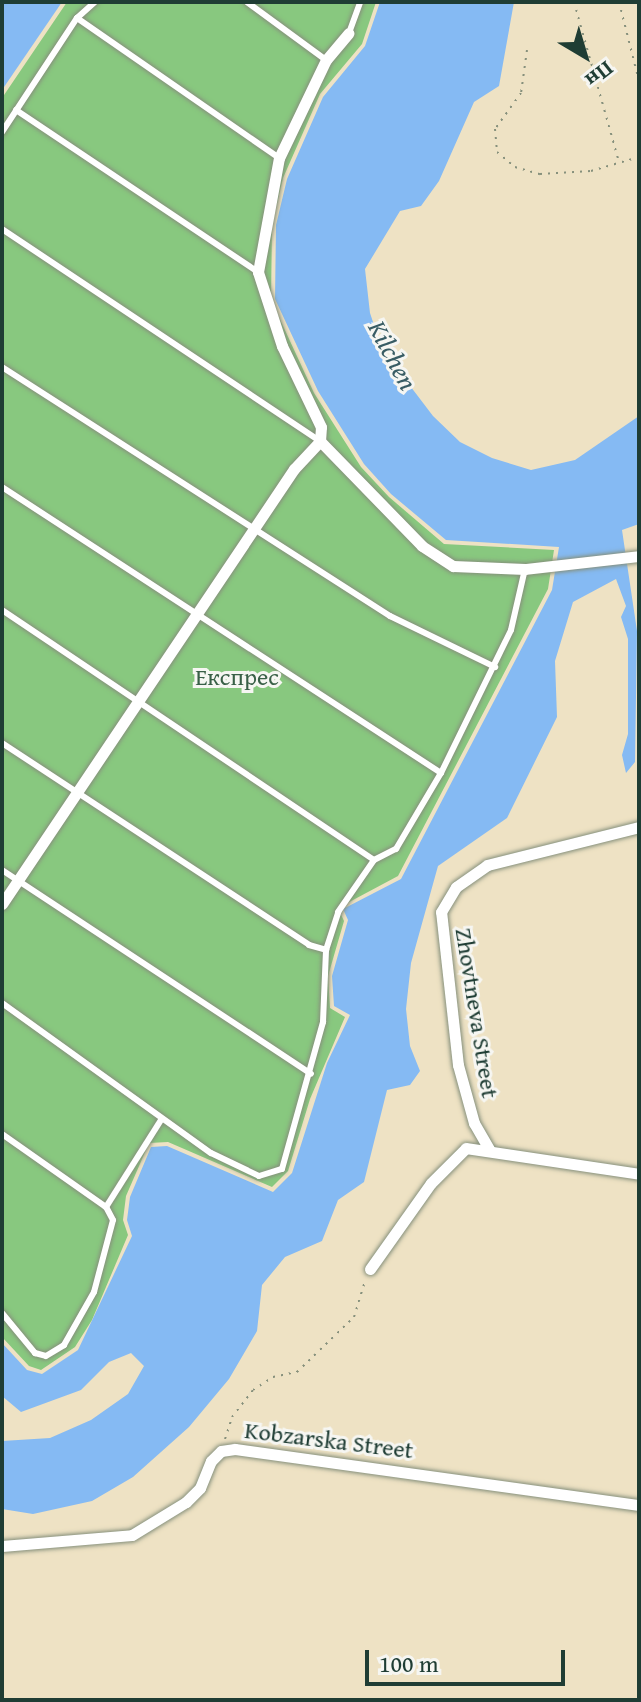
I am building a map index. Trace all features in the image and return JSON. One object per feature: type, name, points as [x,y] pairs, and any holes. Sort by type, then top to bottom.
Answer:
[{"type":"street","points":[[2,904],[140,703],[294,469],[320,441],[321,427],[282,346],[258,272],[279,158],[326,60],[349,33]]},
{"type":"street","points":[[320,441],[422,546],[453,566],[525,569],[635,556]]},
{"type":"street","name":"Zhovtneva Street","points":[[489,1149],[474,1123],[458,1065],[441,912],[456,887],[487,865],[639,827]]},
{"type":"street","points":[[370,1269],[458,1153],[489,1149],[639,1174]]},
{"type":"street","name":"Kobzarska Street","points":[[2,1546],[132,1535],[186,1502],[221,1451],[261,1450],[639,1505]]},
{"type":"lane","points":[[2,132],[77,18],[95,2]]},
{"type":"lane","points":[[247,2],[326,60]]},
{"type":"lane","points":[[349,33],[360,2]]},
{"type":"lane","points":[[77,18],[279,158]]},
{"type":"lane","points":[[16,110],[258,272]]},
{"type":"lane","points":[[2,229],[320,441]]},
{"type":"lane","points":[[2,367],[256,526],[390,616],[495,667]]},
{"type":"lane","points":[[2,487],[441,773]]},
{"type":"lane","points":[[2,1003],[161,1120],[259,1176],[282,1169],[311,1074],[323,1022],[326,950],[338,912],[374,860],[396,849],[441,773],[511,630],[525,569]]},
{"type":"lane","points":[[2,610],[374,860]]},
{"type":"lane","points":[[2,743],[309,945],[326,950]]},
{"type":"lane","points":[[2,870],[311,1074]]},
{"type":"lane","points":[[106,1207],[161,1120]]},
{"type":"lane","points":[[2,1134],[106,1207],[113,1220],[94,1292],[64,1345],[46,1356],[35,1353],[2,1313]]},
{"type":"path","points":[[574,2],[618,161]]},
{"type":"path","points":[[619,2],[639,81]]},
{"type":"path","points":[[527,50],[521,93],[495,129],[497,152],[515,167],[540,174],[591,171],[639,157]]},
{"type":"path","points":[[221,1451],[232,1417],[253,1390],[273,1377],[297,1372],[354,1317],[356,1300],[370,1269]]},
{"type":"green space","name":"Експрес","points":[[67,2],[376,2],[362,44],[320,94],[283,178],[272,225],[271,300],[314,393],[361,467],[389,497],[444,544],[554,550],[548,589],[398,876],[338,908],[344,921],[328,976],[330,1008],[345,1017],[310,1099],[288,1171],[272,1187],[168,1142],[149,1143],[126,1196],[123,1220],[128,1235],[92,1320],[75,1347],[41,1370],[29,1366],[2,1337],[2,98]]},
{"type":"water","points":[[2,2],[62,2],[2,90]]},
{"type":"water","points":[[380,2],[514,2],[499,86],[474,102],[439,181],[421,206],[400,211],[365,269],[370,313],[382,349],[433,416],[460,442],[492,458],[531,470],[575,460],[639,416],[639,524],[622,530],[637,631],[635,762],[626,773],[622,755],[628,734],[628,639],[621,617],[626,606],[616,579],[573,602],[555,661],[557,717],[507,818],[438,866],[411,963],[406,1009],[410,1046],[420,1071],[410,1085],[387,1090],[364,1182],[338,1200],[322,1241],[285,1257],[262,1285],[257,1331],[229,1379],[189,1427],[133,1477],[92,1501],[33,1514],[2,1509],[2,1441],[50,1438],[91,1420],[128,1394],[144,1366],[131,1353],[109,1362],[81,1390],[21,1412],[2,1396],[2,1343],[27,1370],[42,1374],[78,1350],[132,1236],[127,1220],[130,1197],[151,1147],[167,1146],[273,1192],[292,1173],[327,1063],[350,1015],[334,1006],[332,976],[348,920],[343,909],[401,879],[552,590],[559,547],[446,540],[391,494],[364,464],[318,391],[275,299],[276,225],[287,179],[323,97],[365,46]]},
{"type":"water label","name":"Kilchen","points":[[393,355]]}]
